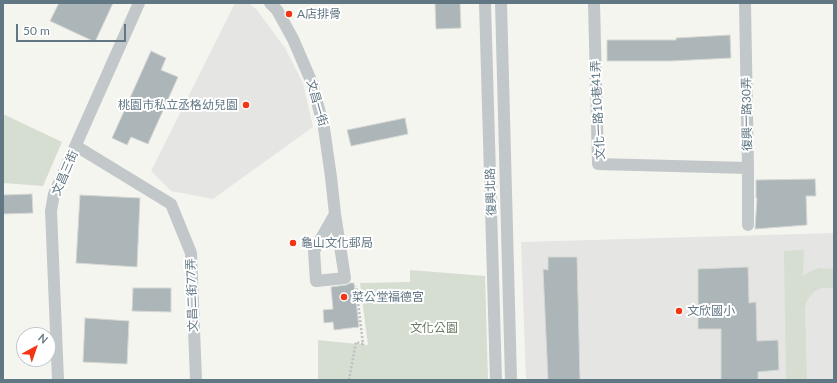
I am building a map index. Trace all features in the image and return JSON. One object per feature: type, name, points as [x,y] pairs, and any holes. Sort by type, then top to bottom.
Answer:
[{"type":"street","name":"文昌三街","points":[[58,380],[51,211],[54,194],[139,3]]},
{"type":"street","name":"復興北路","points":[[486,3],[496,380]]},
{"type":"street","name":"復興北路","points":[[501,3],[511,380]]},
{"type":"street","name":"文化一路10巷41弄","points":[[594,3],[598,164],[748,168]]},
{"type":"street","name":"復興一路30弄","points":[[745,3],[748,225]]},
{"type":"street","name":"文昌一街","points":[[277,6],[312,83],[324,128],[345,278]]},
{"type":"street","name":"文昌二街77弄","points":[[76,146],[171,204],[191,253],[196,380]]},
{"type":"street","points":[[490,161],[505,160]]},
{"type":"street","points":[[335,214],[314,252],[316,281],[345,278]]},
{"type":"street","points":[[495,351],[510,350]]},
{"type":"path","points":[[345,278],[356,284],[363,344],[356,342],[349,380]]},
{"type":"shaded area","name":"桃園市私立丞格幼兒園","points":[[235,3],[249,3],[257,10],[285,48],[303,83],[313,127],[213,199],[171,191],[151,171]]},
{"type":"shaded area","name":"文欣國小","points":[[834,233],[834,380],[526,380],[521,242]]},
{"type":"green space","points":[[3,114],[62,142],[43,186],[3,183]]},
{"type":"green space","points":[[804,250],[803,276],[819,268],[834,269],[834,288],[822,288],[815,291],[806,303],[807,380],[786,380],[784,251]]},
{"type":"green space","name":"文化公園","points":[[410,270],[485,276],[488,380],[318,380],[317,340],[368,345],[360,283],[410,282]]},
{"type":"building","points":[[59,3],[113,3],[95,42],[50,21]]},
{"type":"building","points":[[435,3],[460,3],[461,28],[436,29]]},
{"type":"building","points":[[730,35],[731,58],[671,61],[607,61],[607,40],[676,40],[676,38]]},
{"type":"building","points":[[151,51],[166,58],[161,70],[178,77],[148,144],[131,137],[127,145],[112,138]]},
{"type":"building","points":[[405,118],[408,134],[351,146],[347,130]]},
{"type":"building","points":[[815,179],[816,196],[806,196],[807,225],[755,229],[757,198],[756,180]]},
{"type":"building","points":[[32,194],[33,213],[3,214],[3,195]]},
{"type":"building","points":[[80,195],[140,198],[137,267],[76,263]]},
{"type":"building","points":[[548,257],[577,257],[580,380],[548,380],[543,269],[548,270]]},
{"type":"building","points":[[748,267],[749,303],[756,302],[757,341],[778,340],[779,370],[758,372],[758,380],[721,380],[721,329],[698,329],[698,269]]},
{"type":"building","name":"菜公堂福德宮","points":[[354,283],[359,327],[334,330],[333,322],[324,323],[323,310],[333,309],[331,287]]},
{"type":"building","points":[[133,288],[171,288],[171,312],[132,311]]},
{"type":"building","points":[[85,318],[129,321],[127,364],[83,362]]},
{"type":"place","name":"A店排骨","points":[[289,14]]},
{"type":"place","name":"桃園市私立丞格幼兒園","points":[[246,105]]},
{"type":"place","name":"龜山文化郵局","points":[[293,243]]},
{"type":"place","name":"菜公堂福德宮","points":[[344,297]]},
{"type":"place","name":"文欣國小","points":[[679,311]]}]
